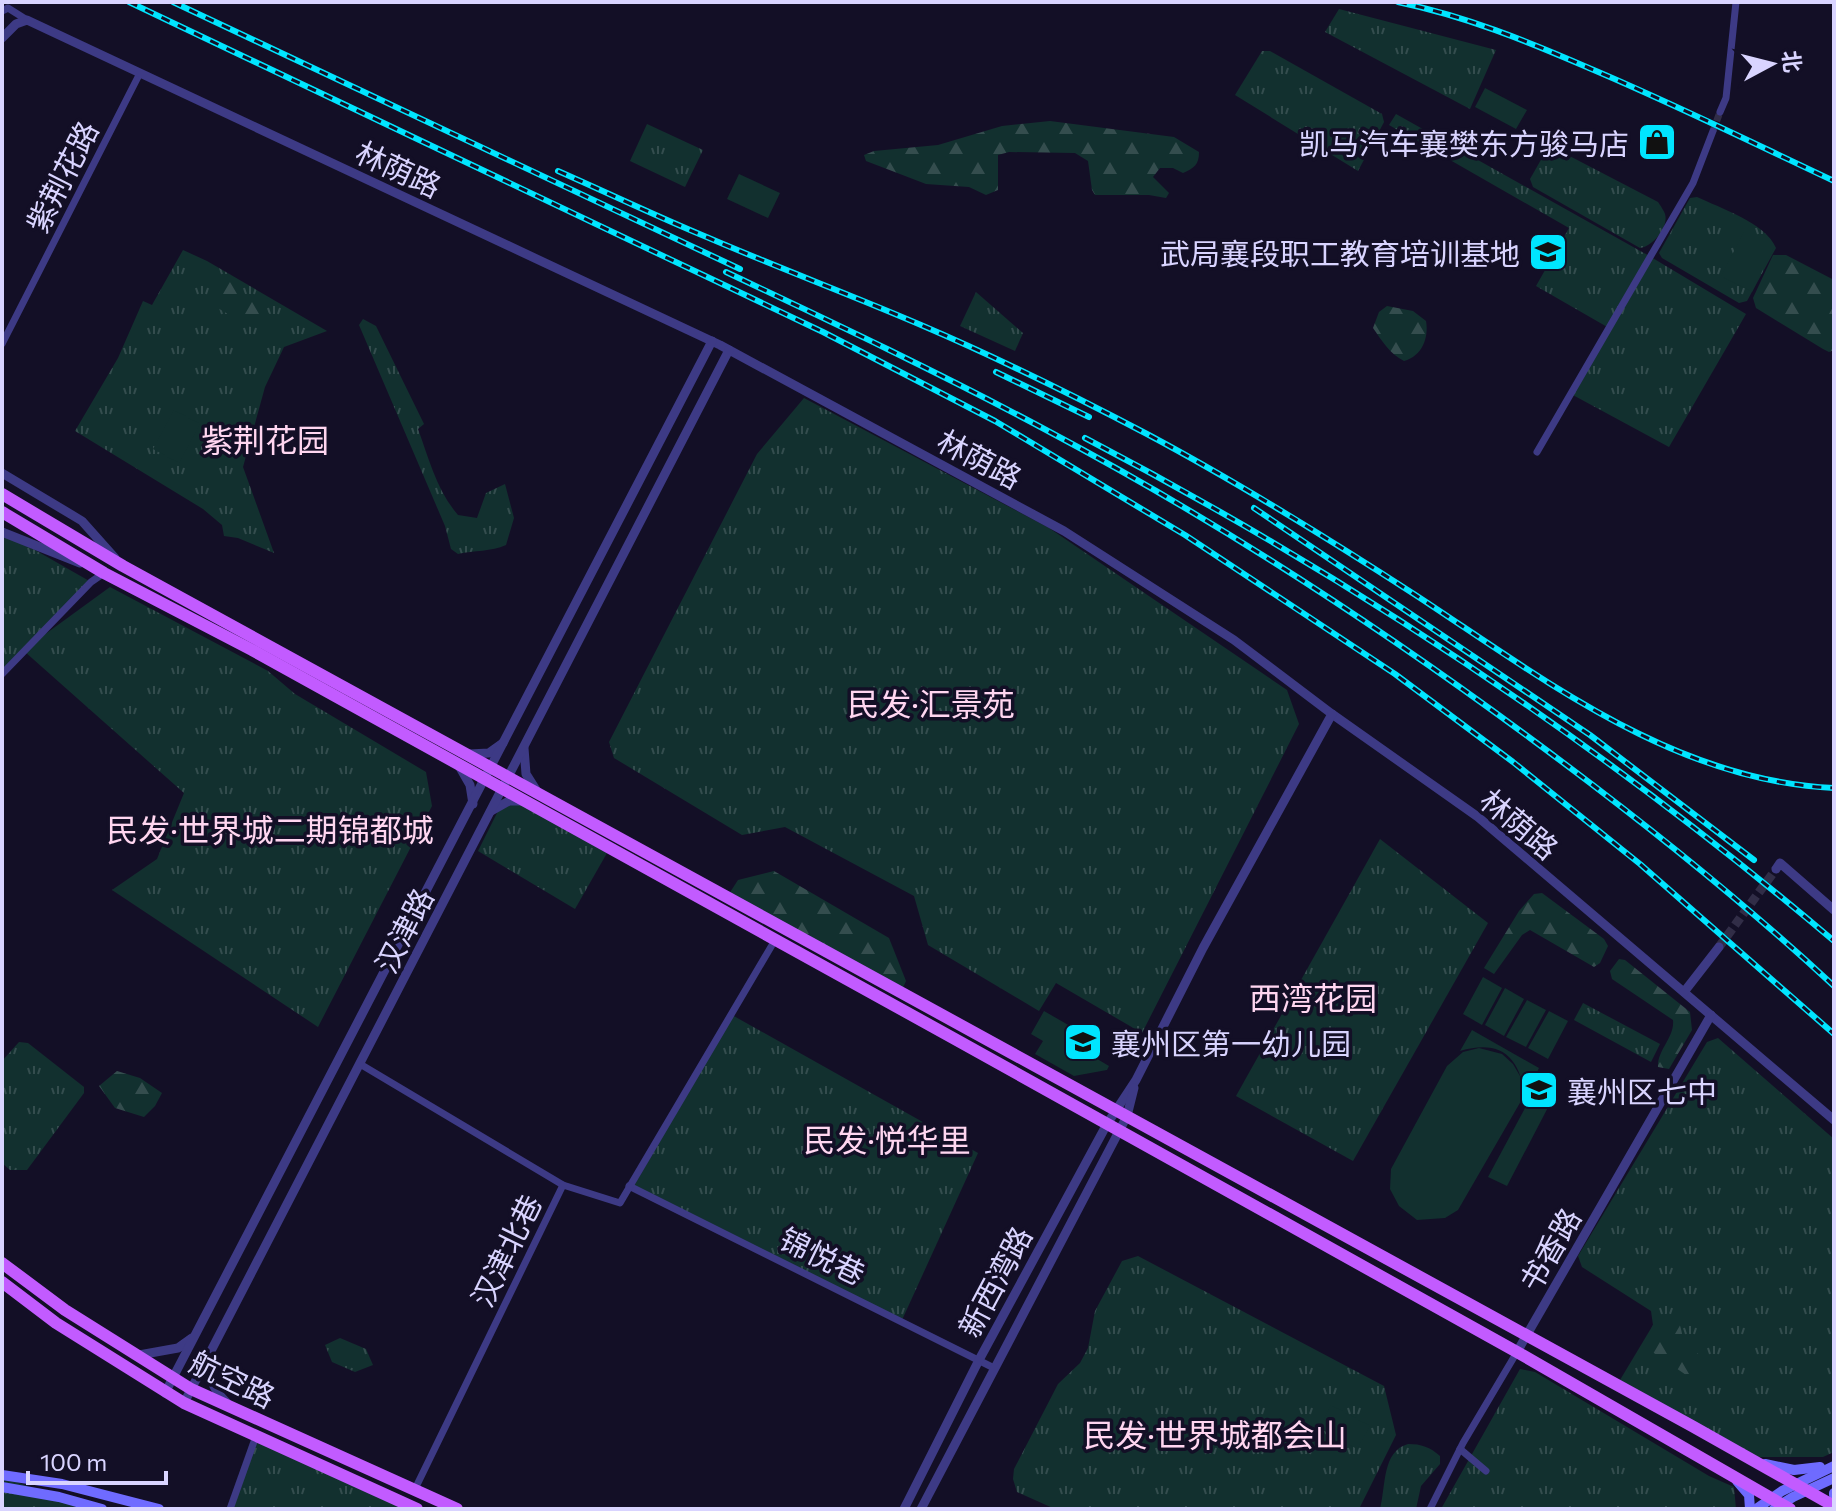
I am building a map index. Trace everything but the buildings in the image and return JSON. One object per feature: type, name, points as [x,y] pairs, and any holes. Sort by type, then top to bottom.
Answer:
[{"type":"main road","points":[[2,494],[488,774],[538,793],[1834,1506]]},
{"type":"main road","points":[[2,512],[104,573],[462,759]]},
{"type":"main road","points":[[506,783],[525,801],[1517,1352],[1779,1505]]},
{"type":"main road","name":"航空路","points":[[2,1263],[65,1310],[191,1389],[457,1509]]},
{"type":"main road","name":"航空路","points":[[2,1282],[56,1323],[165,1393],[417,1509]]},
{"type":"main road","points":[[1758,1463],[1794,1470],[1834,1465]]},
{"type":"main road","points":[[1733,1477],[1749,1495],[1753,1509],[1779,1505],[1834,1465]]},
{"type":"main road","points":[[2,1475],[62,1484],[159,1509]]},
{"type":"main road","points":[[1803,1487],[1834,1478]]},
{"type":"main road","points":[[2,1487],[59,1497],[102,1509]]},
{"type":"street","points":[[1720,112],[1726,98],[1736,2]]},
{"type":"street","points":[[2,11],[8,8],[27,20]]},
{"type":"street","points":[[2,38],[16,24],[27,20]]},
{"type":"street","name":"林荫路","points":[[27,20],[712,341],[1064,531],[1234,640],[1478,817],[1834,1120]]},
{"type":"street","name":"紫荆花路","points":[[2,344],[140,73]]},
{"type":"street","points":[[1537,452],[1693,183],[1713,131]]},
{"type":"street","name":"汉津路","points":[[165,1393],[712,341]]},
{"type":"street","name":"汉津路","points":[[184,1403],[729,350]]},
{"type":"street","points":[[2,473],[82,521],[123,566]]},
{"type":"street","points":[[2,532],[104,573]]},
{"type":"street","points":[[2,674],[91,582],[104,573]]},
{"type":"street","name":"新西湾路","points":[[921,1509],[1119,1130],[1121,1113],[1136,1080],[1203,948],[1332,714]]},
{"type":"street","points":[[473,804],[462,759],[489,753],[505,741]]},
{"type":"street","points":[[524,747],[526,774],[538,793]]},
{"type":"street","points":[[491,811],[509,801],[525,801]]},
{"type":"street","points":[[1776,869],[1780,863],[1834,910]]},
{"type":"street","points":[[629,1186],[775,940]]},
{"type":"street","points":[[1684,992],[1719,947]]},
{"type":"street","name":"书香路","points":[[1430,1509],[1460,1449],[1711,1015]]},
{"type":"street","points":[[360,1064],[563,1185]]},
{"type":"street","name":"新西湾路","points":[[904,1509],[979,1360],[1107,1124],[1121,1113]]},
{"type":"street","name":"汉津北巷","points":[[414,1491],[563,1185],[620,1203],[629,1186]]},
{"type":"street","name":"锦悦巷","points":[[629,1186],[994,1368]]},
{"type":"street","points":[[137,1356],[178,1348],[195,1336]]},
{"type":"street","points":[[211,1350],[208,1374],[214,1390],[232,1408]]},
{"type":"street","points":[[230,1509],[256,1436]]},
{"type":"street","points":[[1460,1449],[1486,1471]]},
{"type":"green space","points":[[1339,9],[1496,50],[1470,109],[1325,32]]},
{"type":"green space","points":[[1262,51],[1270,51],[1382,114],[1384,122],[1358,171],[1235,95]]},
{"type":"green space","points":[[1485,88],[1527,110],[1516,129],[1475,107]]},
{"type":"green space","points":[[1396,114],[1746,314],[1669,447],[1571,394],[1609,328],[1536,286],[1569,228],[1389,125]]},
{"type":"green space","points":[[1050,121],[1174,137],[1199,152],[1198,160],[1193,168],[1183,173],[1173,168],[1160,168],[1153,177],[1169,193],[1166,198],[1095,195],[1088,161],[1075,153],[1009,152],[998,155],[998,190],[986,195],[969,187],[926,184],[866,161],[864,155],[874,151],[938,145],[1002,126]]},
{"type":"green space","points":[[647,124],[703,150],[685,187],[630,161]]},
{"type":"green space","points":[[1558,150],[1658,202],[1666,219],[1658,236],[1640,248],[1533,187],[1530,179],[1546,151]]},
{"type":"green space","points":[[739,174],[780,193],[768,218],[727,199]]},
{"type":"green space","points":[[1697,197],[1753,224],[1771,239],[1776,248],[1747,301],[1739,303],[1662,258],[1659,253],[1690,198]]},
{"type":"green space","points":[[1744,232],[1774,247],[1752,292],[1721,276]]},
{"type":"green space","points":[[183,250],[327,331],[284,347],[265,387],[243,467],[274,553],[238,538],[224,536],[222,525],[203,509],[75,431],[118,358],[143,301],[152,305]]},
{"type":"green space","points":[[1773,255],[1786,255],[1834,280],[1834,350],[1829,352],[1823,349],[1756,308],[1753,298]]},
{"type":"green space","points":[[229,281],[271,315],[267,322],[250,327],[216,307],[214,282]]},
{"type":"green space","points":[[976,292],[1023,333],[1015,351],[960,326]]},
{"type":"green space","points":[[1387,306],[1413,311],[1426,321],[1423,346],[1410,359],[1404,361],[1390,351],[1373,328],[1379,312]]},
{"type":"green space","points":[[363,319],[376,326],[424,424],[418,429],[430,463],[444,496],[458,515],[477,518],[486,493],[505,484],[514,518],[506,545],[458,554],[451,549],[445,526],[359,325]]},
{"type":"green space","points":[[804,398],[1049,528],[1287,690],[1299,724],[1142,1033],[1056,983],[1039,1011],[928,945],[914,896],[785,827],[742,835],[614,758],[609,742],[757,454]]},
{"type":"green space","points":[[174,410],[200,424],[179,463],[153,449]]},
{"type":"green space","points":[[2,535],[91,582],[29,646],[110,587],[268,671],[295,694],[426,772],[432,806],[318,1027],[112,890],[157,859],[184,793],[24,651],[2,674]]},
{"type":"green space","points":[[509,805],[524,805],[607,853],[575,909],[478,851],[498,811]]},
{"type":"green space","points":[[1380,839],[1488,923],[1353,1161],[1236,1096]]},
{"type":"green space","points":[[774,871],[889,938],[906,981],[901,992],[727,897],[738,880]]},
{"type":"green space","points":[[1542,893],[1604,939],[1608,946],[1600,963],[1594,967],[1530,930],[1522,935],[1494,974],[1484,968],[1519,911],[1534,894]]},
{"type":"green space","points":[[1619,959],[1625,960],[1690,1012],[1692,1030],[1669,1069],[1658,1067],[1658,1061],[1673,1020],[1612,979],[1610,971]]},
{"type":"green space","points":[[1483,977],[1502,988],[1482,1025],[1463,1014]]},
{"type":"green space","points":[[1505,988],[1524,999],[1504,1036],[1485,1025]]},
{"type":"green space","points":[[1527,1000],[1546,1010],[1526,1047],[1506,1037]]},
{"type":"green space","points":[[1583,1003],[1660,1044],[1651,1062],[1574,1020]]},
{"type":"green space","points":[[1044,1011],[1084,1034],[1077,1047],[1109,1066],[1107,1070],[1074,1076],[1035,1054],[1043,1041],[1031,1034]]},
{"type":"green space","points":[[1549,1011],[1568,1021],[1548,1059],[1528,1048]]},
{"type":"green space","points":[[732,1015],[978,1153],[902,1320],[634,1186]]},
{"type":"green space","points":[[1472,1030],[1539,1068],[1525,1097],[1518,1071],[1506,1054],[1487,1048],[1460,1051]]},
{"type":"green space","points":[[1718,1038],[1834,1139],[1834,1452],[1823,1457],[1758,1457],[1620,1380],[1653,1325],[1651,1311],[1582,1267],[1578,1256],[1707,1042]]},
{"type":"green space","points":[[19,1042],[28,1043],[84,1087],[84,1093],[27,1170],[10,1170],[2,1163],[2,1061]]},
{"type":"green space","points":[[1479,1048],[1502,1054],[1513,1064],[1520,1076],[1521,1101],[1458,1210],[1445,1218],[1417,1220],[1399,1206],[1390,1189],[1391,1169],[1447,1066],[1463,1052]]},
{"type":"green space","points":[[117,1071],[140,1078],[162,1093],[144,1117],[115,1108],[99,1086]]},
{"type":"green space","points":[[1538,1084],[1555,1094],[1507,1186],[1488,1177]]},
{"type":"green space","points":[[1138,1256],[1384,1386],[1396,1435],[1359,1509],[1055,1509],[1017,1492],[1014,1469],[1058,1384],[1080,1363],[1088,1348],[1095,1311],[1122,1261]]},
{"type":"green space","points":[[1668,1313],[1679,1322],[1685,1344],[1705,1359],[1710,1367],[1703,1377],[1692,1379],[1648,1349],[1647,1338],[1657,1316]]},
{"type":"green space","points":[[340,1338],[366,1349],[373,1365],[355,1372],[332,1362],[325,1345]]},
{"type":"green space","points":[[1520,1369],[1535,1372],[1709,1476],[1734,1487],[1736,1509],[1441,1509]]},
{"type":"green space","points":[[1331,1405],[1370,1426],[1357,1449],[1319,1428]]},
{"type":"green space","points":[[256,1436],[421,1509],[230,1509]]},
{"type":"green space","points":[[1408,1444],[1433,1450],[1440,1456],[1440,1464],[1421,1486],[1416,1509],[1380,1509],[1389,1462],[1400,1448]]},
{"type":"green space","points":[[2,1477],[94,1509],[2,1509]]},
{"type":"tunnel","points":[[1713,131],[1720,112]]},
{"type":"tunnel","points":[[1719,947],[1776,869]]},
{"type":"railway","points":[[129,2],[823,332],[995,421],[1185,535],[1395,674],[1513,762],[1640,864],[1834,1034]]},
{"type":"railway","points":[[173,2],[740,269]]},
{"type":"railway","points":[[1398,2],[1472,22],[1542,48],[1651,95],[1834,181]]},
{"type":"railway","points":[[558,171],[690,230],[950,338],[1119,419],[1216,472],[1317,533],[1563,692],[1614,721],[1720,767],[1776,781],[1834,788]]},
{"type":"railway","points":[[726,272],[928,369],[1048,431],[1173,501],[1295,576],[1472,696],[1609,797],[1724,889],[1834,986]]},
{"type":"railway","points":[[996,372],[1089,417]]},
{"type":"railway","points":[[1085,438],[1282,548],[1473,669],[1658,800],[1834,941]]},
{"type":"railway","points":[[1254,508],[1590,735],[1754,860]]},
{"type":"place","name":"凯马汽车襄樊东方骏马店","points":[[1657,142]]},
{"type":"place","name":"武局襄段职工教育培训基地","points":[[1548,252]]},
{"type":"place","name":"襄州区第一幼儿园","points":[[1083,1042]]},
{"type":"place","name":"襄州区七中","points":[[1539,1090]]},
{"type":"district","name":"紫荆花园","points":[[265,439]]},
{"type":"district","name":"民发·汇景苑","points":[[931,703]]},
{"type":"district","name":"民发·世界城二期锦都城","points":[[270,829]]},
{"type":"district","name":"西湾花园","points":[[1313,997]]},
{"type":"district","name":"民发·悦华里","points":[[887,1139]]},
{"type":"district","name":"民发·世界城都会山","points":[[1215,1434]]}]
